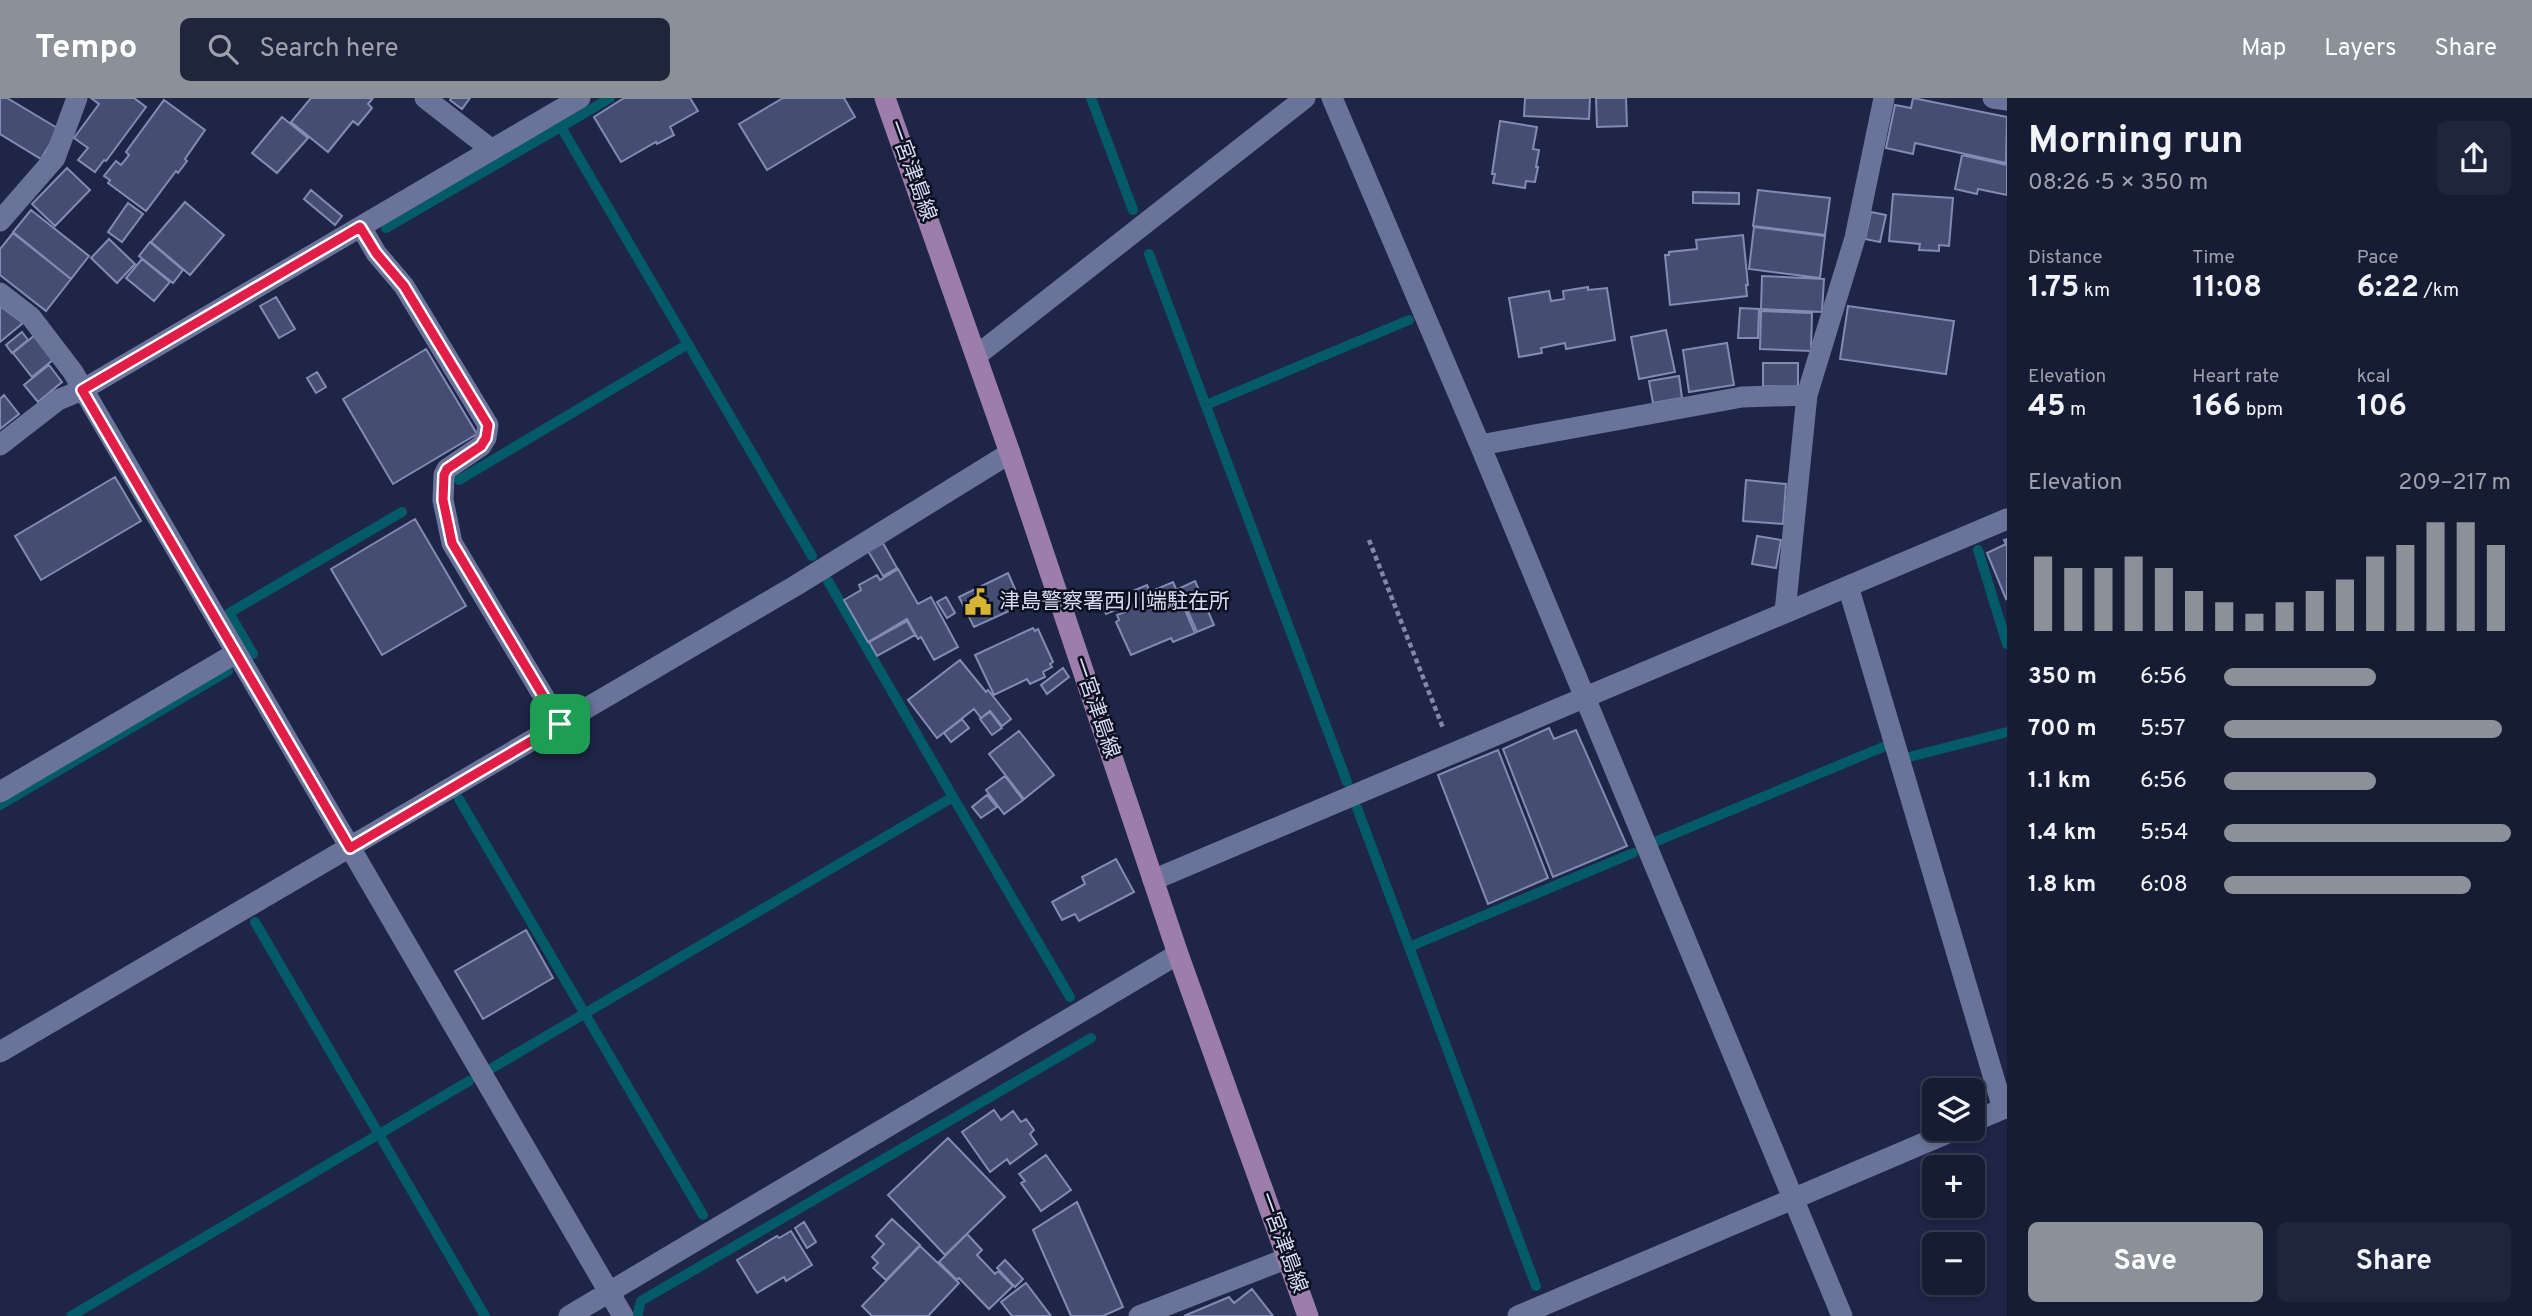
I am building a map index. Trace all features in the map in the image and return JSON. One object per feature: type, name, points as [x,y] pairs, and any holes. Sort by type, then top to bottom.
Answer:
[{"type":"main road","name":"一宮津島線","points":[[885,98],[1010,453],[1178,954],[1308,1316]]},
{"type":"street","points":[[0,221],[55,158],[77,98]]},
{"type":"street","points":[[425,98],[492,150]]},
{"type":"street","points":[[0,445],[58,400],[82,390],[580,98]]},
{"type":"street","points":[[976,356],[1306,98]]},
{"type":"street","points":[[1332,98],[1480,445],[1842,1316]]},
{"type":"street","points":[[1785,612],[1807,395],[1854,238],[1884,98]]},
{"type":"street","points":[[1993,98],[2007,100]]},
{"type":"street","points":[[360,227],[376,253],[404,286],[488,425],[486,438],[481,446],[447,469],[444,475],[443,500],[452,543],[560,724]]},
{"type":"street","points":[[0,293],[31,317],[73,372],[623,1316]]},
{"type":"street","points":[[1480,445],[1742,397],[1807,395]]},
{"type":"street","points":[[0,1052],[795,586],[1010,453]]},
{"type":"street","points":[[1153,880],[2007,519]]},
{"type":"street","points":[[1847,586],[2005,1108],[1985,1116]]},
{"type":"street","points":[[0,792],[236,653]]},
{"type":"street","points":[[569,1316],[1178,954]]},
{"type":"street","points":[[1518,1316],[1929,1141]]},
{"type":"street","points":[[1139,1316],[1288,1258]]},
{"type":"path","points":[[1369,540],[1452,753]]},
{"type":"building","points":[[0,98],[7,98],[59,129],[41,159],[0,134]]},
{"type":"building","points":[[91,98],[134,98],[146,107],[95,172],[78,160],[88,148],[74,138],[99,104]]},
{"type":"building","points":[[311,98],[373,98],[368,104],[372,108],[358,125],[353,121],[328,152],[291,122]]},
{"type":"building","points":[[470,98],[462,109],[450,100]]},
{"type":"building","points":[[624,98],[690,98],[698,111],[670,127],[674,135],[621,162],[594,117]]},
{"type":"building","points":[[783,98],[844,98],[855,117],[767,170],[739,124]]},
{"type":"building","points":[[1525,98],[1590,98],[1589,119],[1524,116]]},
{"type":"building","points":[[1596,98],[1626,98],[1627,126],[1597,127]]},
{"type":"building","points":[[1913,98],[2007,117],[2006,163],[1915,143],[1913,154],[1886,148],[1895,105],[1911,108]]},
{"type":"building","points":[[164,100],[205,130],[185,159],[187,161],[178,173],[176,171],[146,211],[108,183],[110,180],[104,176],[116,161],[121,165],[129,155],[126,152]]},
{"type":"building","points":[[282,117],[308,138],[277,173],[252,153]]},
{"type":"building","points":[[1500,121],[1537,127],[1533,149],[1539,150],[1538,167],[1535,182],[1526,181],[1525,188],[1493,183]]},
{"type":"building","points":[[1962,155],[2007,165],[2007,195],[1978,189],[1977,194],[1955,189]]},
{"type":"building","points":[[67,168],[90,190],[55,226],[32,204]]},
{"type":"building","points":[[311,190],[342,216],[335,225],[304,199]]},
{"type":"building","points":[[1758,190],[1830,198],[1825,235],[1753,226]]},
{"type":"building","points":[[1693,192],[1739,193],[1739,204],[1693,203]]},
{"type":"building","points":[[1893,194],[1953,198],[1949,246],[1939,245],[1939,251],[1919,250],[1920,244],[1889,241]]},
{"type":"building","points":[[185,202],[224,235],[190,275],[151,242]]},
{"type":"building","points":[[128,203],[143,214],[122,242],[108,232]]},
{"type":"building","points":[[31,210],[89,256],[71,279],[13,232]]},
{"type":"building","points":[[1871,212],[1886,215],[1880,242],[1865,239]]},
{"type":"building","points":[[1754,227],[1825,236],[1820,278],[1749,269]]},
{"type":"building","points":[[13,233],[71,279],[46,311],[0,275],[0,249]]},
{"type":"building","points":[[1743,235],[1747,296],[1670,305],[1665,255],[1669,255],[1669,252],[1697,249],[1696,240]]},
{"type":"building","points":[[109,239],[135,264],[117,283],[91,258]]},
{"type":"building","points":[[150,242],[183,270],[173,283],[139,256]]},
{"type":"building","points":[[142,259],[170,282],[154,301],[126,278]]},
{"type":"building","points":[[1762,276],[1824,279],[1822,312],[1761,309]]},
{"type":"building","points":[[1588,287],[1588,290],[1607,288],[1615,340],[1566,349],[1565,343],[1541,348],[1542,353],[1519,357],[1509,298],[1549,291],[1551,301],[1564,299],[1563,291]]},
{"type":"building","points":[[276,297],[295,329],[279,338],[260,306]]},
{"type":"building","points":[[0,306],[23,323],[0,342]]},
{"type":"building","points":[[1848,306],[1954,321],[1946,374],[1840,359]]},
{"type":"building","points":[[1740,308],[1759,309],[1758,338],[1738,338]]},
{"type":"building","points":[[1761,311],[1812,313],[1811,351],[1760,349]]},
{"type":"building","points":[[1666,330],[1675,372],[1639,379],[1631,337]]},
{"type":"building","points":[[22,332],[28,340],[12,353],[6,345]]},
{"type":"building","points":[[35,335],[54,359],[32,377],[13,353]]},
{"type":"building","points":[[1727,343],[1734,385],[1689,392],[1683,350]]},
{"type":"building","points":[[426,349],[477,434],[393,484],[343,399]]},
{"type":"building","points":[[1763,363],[1798,363],[1798,387],[1763,386]]},
{"type":"building","points":[[49,365],[62,382],[38,402],[24,385]]},
{"type":"building","points":[[317,372],[326,387],[316,393],[307,378]]},
{"type":"building","points":[[1679,376],[1682,398],[1653,403],[1649,381]]},
{"type":"building","points":[[4,395],[19,414],[0,429],[0,399]]},
{"type":"building","points":[[115,477],[141,521],[41,580],[15,536]]},
{"type":"building","points":[[1746,480],[1786,484],[1783,524],[1743,521]]},
{"type":"building","points":[[415,519],[466,606],[382,655],[331,569]]},
{"type":"building","points":[[1757,536],[1781,540],[1776,568],[1752,564]]},
{"type":"building","points":[[2007,539],[2006,599],[1987,553],[2006,544],[2004,540]]},
{"type":"building","points":[[883,543],[897,568],[883,576],[868,551]]},
{"type":"building","points":[[898,569],[918,604],[931,597],[958,647],[934,660],[907,619],[868,642],[844,600],[861,590],[859,585],[877,575],[880,580]]},
{"type":"building","points":[[1008,573],[1015,589],[1011,591],[1018,607],[974,627],[959,597]]},
{"type":"building","points":[[1195,581],[1214,625],[1197,632],[1178,589]]},
{"type":"building","points":[[1173,582],[1195,633],[1173,642],[1171,638],[1131,655],[1116,622],[1119,620],[1117,615],[1125,612],[1123,608],[1140,600],[1135,590],[1147,585],[1150,592]]},
{"type":"building","points":[[1126,593],[1130,604],[1106,614],[1102,603]]},
{"type":"building","points":[[946,597],[955,613],[947,618],[937,602]]},
{"type":"building","points":[[907,621],[915,635],[877,656],[869,642]]},
{"type":"building","points":[[1033,628],[1035,631],[1038,629],[1053,662],[1050,664],[1052,667],[1043,672],[1045,677],[1030,684],[1027,679],[994,695],[975,655]]},
{"type":"building","points":[[960,660],[1011,719],[1002,726],[990,711],[981,718],[974,709],[937,738],[908,700]]},
{"type":"building","points":[[1063,668],[1069,677],[1047,694],[1041,685]]},
{"type":"building","points":[[990,712],[1002,728],[992,735],[980,719]]},
{"type":"building","points":[[962,719],[969,728],[951,742],[944,733]]},
{"type":"building","points":[[1549,728],[1554,739],[1576,730],[1627,846],[1553,877],[1503,749]]},
{"type":"building","points":[[1019,731],[1054,775],[1024,799],[989,754]]},
{"type":"building","points":[[1498,750],[1548,878],[1488,904],[1438,775]]},
{"type":"building","points":[[1005,776],[1023,800],[1004,814],[986,790]]},
{"type":"building","points":[[987,795],[997,807],[981,818],[972,807]]},
{"type":"building","points":[[1116,859],[1134,892],[1079,921],[1075,914],[1062,920],[1052,902],[1085,884],[1082,877]]},
{"type":"building","points":[[526,930],[553,978],[483,1019],[455,971]]},
{"type":"building","points":[[994,1110],[1001,1120],[1013,1111],[1021,1122],[1026,1119],[1034,1130],[1030,1134],[1037,1144],[1010,1164],[1007,1159],[990,1172],[962,1132]]},
{"type":"building","points":[[948,1138],[1005,1197],[945,1255],[888,1195]]},
{"type":"building","points":[[1046,1155],[1071,1190],[1041,1211],[1021,1183],[1025,1181],[1019,1174]]},
{"type":"building","points":[[1077,1202],[1123,1307],[1103,1316],[1071,1316],[1033,1230]]},
{"type":"building","points":[[892,1219],[920,1245],[886,1280],[873,1268],[878,1263],[872,1257],[884,1244],[876,1236]]},
{"type":"building","points":[[804,1222],[816,1242],[807,1248],[795,1228]]},
{"type":"building","points":[[791,1231],[812,1265],[786,1281],[784,1277],[757,1293],[737,1260],[777,1236],[779,1238]]},
{"type":"building","points":[[967,1234],[982,1250],[977,1255],[995,1274],[998,1271],[1013,1286],[989,1309],[939,1262]]},
{"type":"building","points":[[920,1246],[959,1283],[928,1316],[872,1316],[862,1306]]},
{"type":"building","points":[[1005,1260],[1023,1279],[1015,1287],[997,1268]]},
{"type":"building","points":[[1026,1283],[1051,1316],[1012,1316],[1001,1302]]},
{"type":"building","points":[[1252,1289],[1273,1316],[1184,1316],[1229,1297],[1234,1303]]},
{"type":"waterway","points":[[610,98],[561,127],[812,556]]},
{"type":"waterway","points":[[1091,98],[1133,210]]},
{"type":"waterway","points":[[386,228],[561,127]]},
{"type":"waterway","points":[[1149,254],[1347,782]]},
{"type":"waterway","points":[[1206,405],[1409,320]]},
{"type":"waterway","points":[[459,480],[688,344]]},
{"type":"waterway","points":[[253,654],[229,613],[402,512]]},
{"type":"waterway","points":[[1978,550],[2007,644]]},
{"type":"waterway","points":[[492,1068],[953,797],[828,581]]},
{"type":"waterway","points":[[0,805],[228,671]]},
{"type":"waterway","points":[[1909,757],[2007,732]]},
{"type":"waterway","points":[[1657,841],[1883,747]]},
{"type":"waterway","points":[[953,797],[1070,997]]},
{"type":"waterway","points":[[459,799],[703,1215]]},
{"type":"waterway","points":[[1357,808],[1536,1286]]},
{"type":"waterway","points":[[1409,947],[1633,853]]},
{"type":"waterway","points":[[255,922],[485,1316]]},
{"type":"waterway","points":[[638,1313],[641,1301],[1091,1038]]},
{"type":"waterway","points":[[71,1316],[469,1081]]},
{"type":"place","name":"津島警察署西川端駐在所","points":[[978,602]]},
{"type":"route","points":[[360,227],[376,253],[404,286],[488,425],[486,438],[481,446],[447,469],[444,475],[443,500],[452,543],[560,724],[350,848],[82,390],[360,227]]}]
